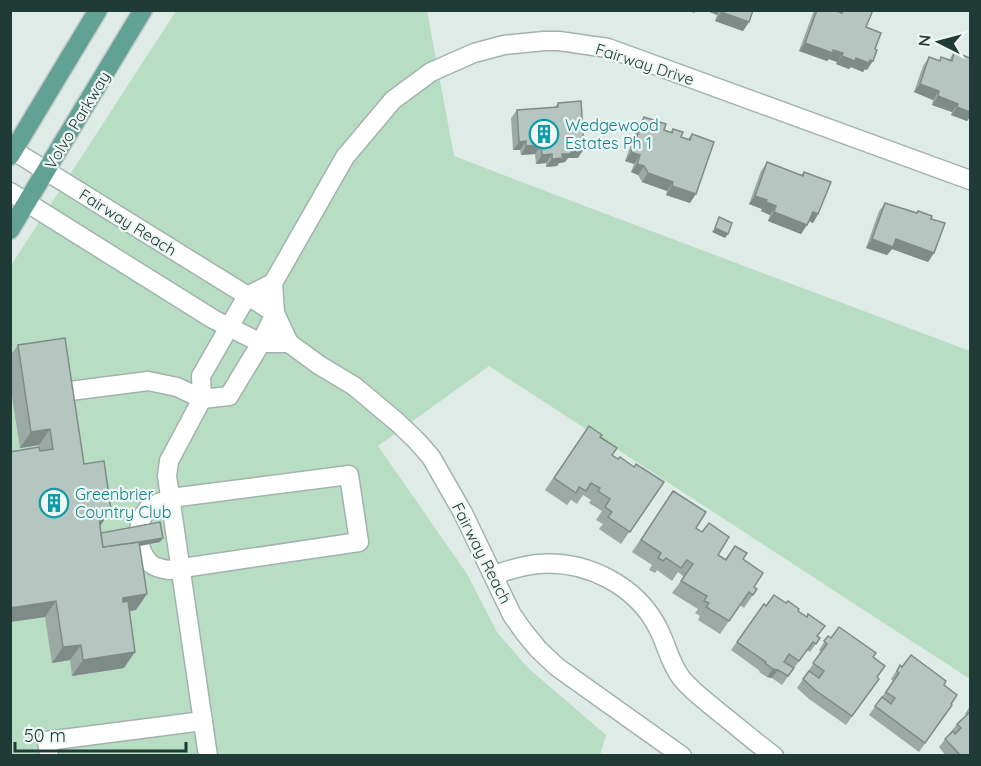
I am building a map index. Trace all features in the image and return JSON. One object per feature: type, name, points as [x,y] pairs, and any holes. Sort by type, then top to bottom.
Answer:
[{"type":"main road","points":[[12,154],[98,10]]},
{"type":"main road","name":"Volvo Parkway","points":[[10,230],[143,10]]},
{"type":"street","name":"Fairway Drive","points":[[273,283],[345,158],[393,100],[431,72],[474,53],[504,45],[559,41],[608,48],[970,180]]},
{"type":"street","name":"Fairway Reach","points":[[12,154],[46,172],[275,313],[289,343],[354,386],[397,422],[431,457],[452,494],[512,615],[538,649],[557,667],[682,756]]},
{"type":"street","points":[[10,192],[213,319],[261,343],[289,343]]},
{"type":"street","points":[[70,391],[148,381],[177,387],[202,399],[229,396],[261,343],[275,313],[273,283],[247,296],[201,376],[202,399],[169,461],[167,476],[208,756]]},
{"type":"street","points":[[349,475],[359,542],[181,568],[169,570],[160,568],[150,563],[145,556],[138,539],[141,520],[149,508],[171,498],[349,475]]},
{"type":"street","points":[[493,575],[537,564],[553,564],[578,567],[612,580],[630,592],[646,608],[659,629],[672,664],[683,680],[774,756]]},
{"type":"street","points":[[49,756],[46,741],[203,721]]},
{"type":"green space","name":"Greenbrier Country Club","points":[[176,11],[427,11],[454,156],[970,351],[970,679],[489,366],[378,446],[467,574],[497,632],[527,667],[606,735],[600,755],[11,755],[10,267]]},
{"type":"building","points":[[721,10],[753,10],[749,22],[721,12]]},
{"type":"building","points":[[817,10],[835,10],[842,13],[842,10],[873,10],[866,27],[881,33],[873,61],[870,60],[869,63],[856,58],[855,61],[842,56],[843,53],[833,50],[833,53],[805,43]]},
{"type":"building","points":[[954,52],[970,58],[970,112],[938,96],[939,91],[920,84],[929,57],[940,61],[941,57],[952,61]]},
{"type":"building","name":"Wedgewood Estates Ph 1","points":[[581,101],[584,149],[571,150],[571,154],[562,154],[563,158],[552,159],[552,154],[542,155],[541,145],[526,146],[526,141],[519,142],[517,110],[558,107],[558,103]]},
{"type":"building","points":[[644,117],[666,124],[664,130],[672,133],[673,129],[683,132],[681,137],[690,140],[692,134],[714,142],[696,194],[672,186],[673,182],[648,173],[644,166],[637,164],[640,155],[631,152]]},
{"type":"building","points":[[767,162],[803,176],[804,172],[831,182],[818,214],[813,212],[807,225],[774,212],[776,206],[755,196]]},
{"type":"building","points":[[885,203],[917,213],[918,211],[932,216],[931,219],[945,223],[934,253],[896,239],[893,247],[872,239]]},
{"type":"building","points":[[719,217],[732,223],[728,234],[715,228]]},
{"type":"building","name":"Greenbrier Country Club","points":[[65,338],[84,464],[104,461],[111,510],[98,512],[103,547],[139,542],[147,594],[123,598],[123,602],[128,601],[135,652],[83,660],[81,645],[63,647],[56,601],[10,608],[10,452],[39,447],[40,451],[53,449],[50,429],[31,432],[18,345]]},
{"type":"building","points":[[589,426],[602,435],[600,437],[617,448],[612,455],[618,459],[620,457],[634,467],[636,464],[664,482],[630,532],[608,517],[612,512],[605,507],[610,499],[598,491],[600,488],[591,483],[586,491],[579,487],[576,493],[554,478]]},
{"type":"building","points":[[673,491],[706,512],[696,528],[702,532],[709,523],[729,537],[718,555],[726,560],[735,546],[747,553],[743,559],[763,573],[754,587],[757,589],[753,595],[749,592],[729,621],[706,607],[709,603],[704,601],[707,596],[681,581],[693,564],[687,560],[681,568],[666,558],[663,561],[658,558],[661,553],[641,540]]},
{"type":"building","points":[[160,522],[163,538],[103,547],[101,533]]},
{"type":"building","points":[[774,595],[786,603],[788,601],[799,609],[798,611],[807,617],[808,614],[825,626],[817,636],[820,638],[816,644],[813,642],[799,661],[789,654],[784,662],[794,668],[788,676],[773,669],[737,642],[764,604],[766,606]]},
{"type":"building","points":[[839,627],[876,653],[873,657],[885,666],[877,677],[879,679],[852,716],[803,679],[809,671],[819,678],[824,671],[813,663],[827,644],[824,641],[828,636],[831,638]]},
{"type":"building","points":[[911,655],[946,681],[944,685],[957,695],[925,743],[875,706],[882,697],[891,704],[895,698],[886,692],[899,673],[897,671],[900,665],[902,667]]},
{"type":"building","points":[[970,712],[970,756],[961,756],[945,739],[953,731],[955,734],[961,728],[957,724]]},
{"type":"place","name":"Wedgewood Estates Ph 1","points":[[544,134]]},
{"type":"place","name":"Greenbrier Country Club","points":[[54,503]]}]
